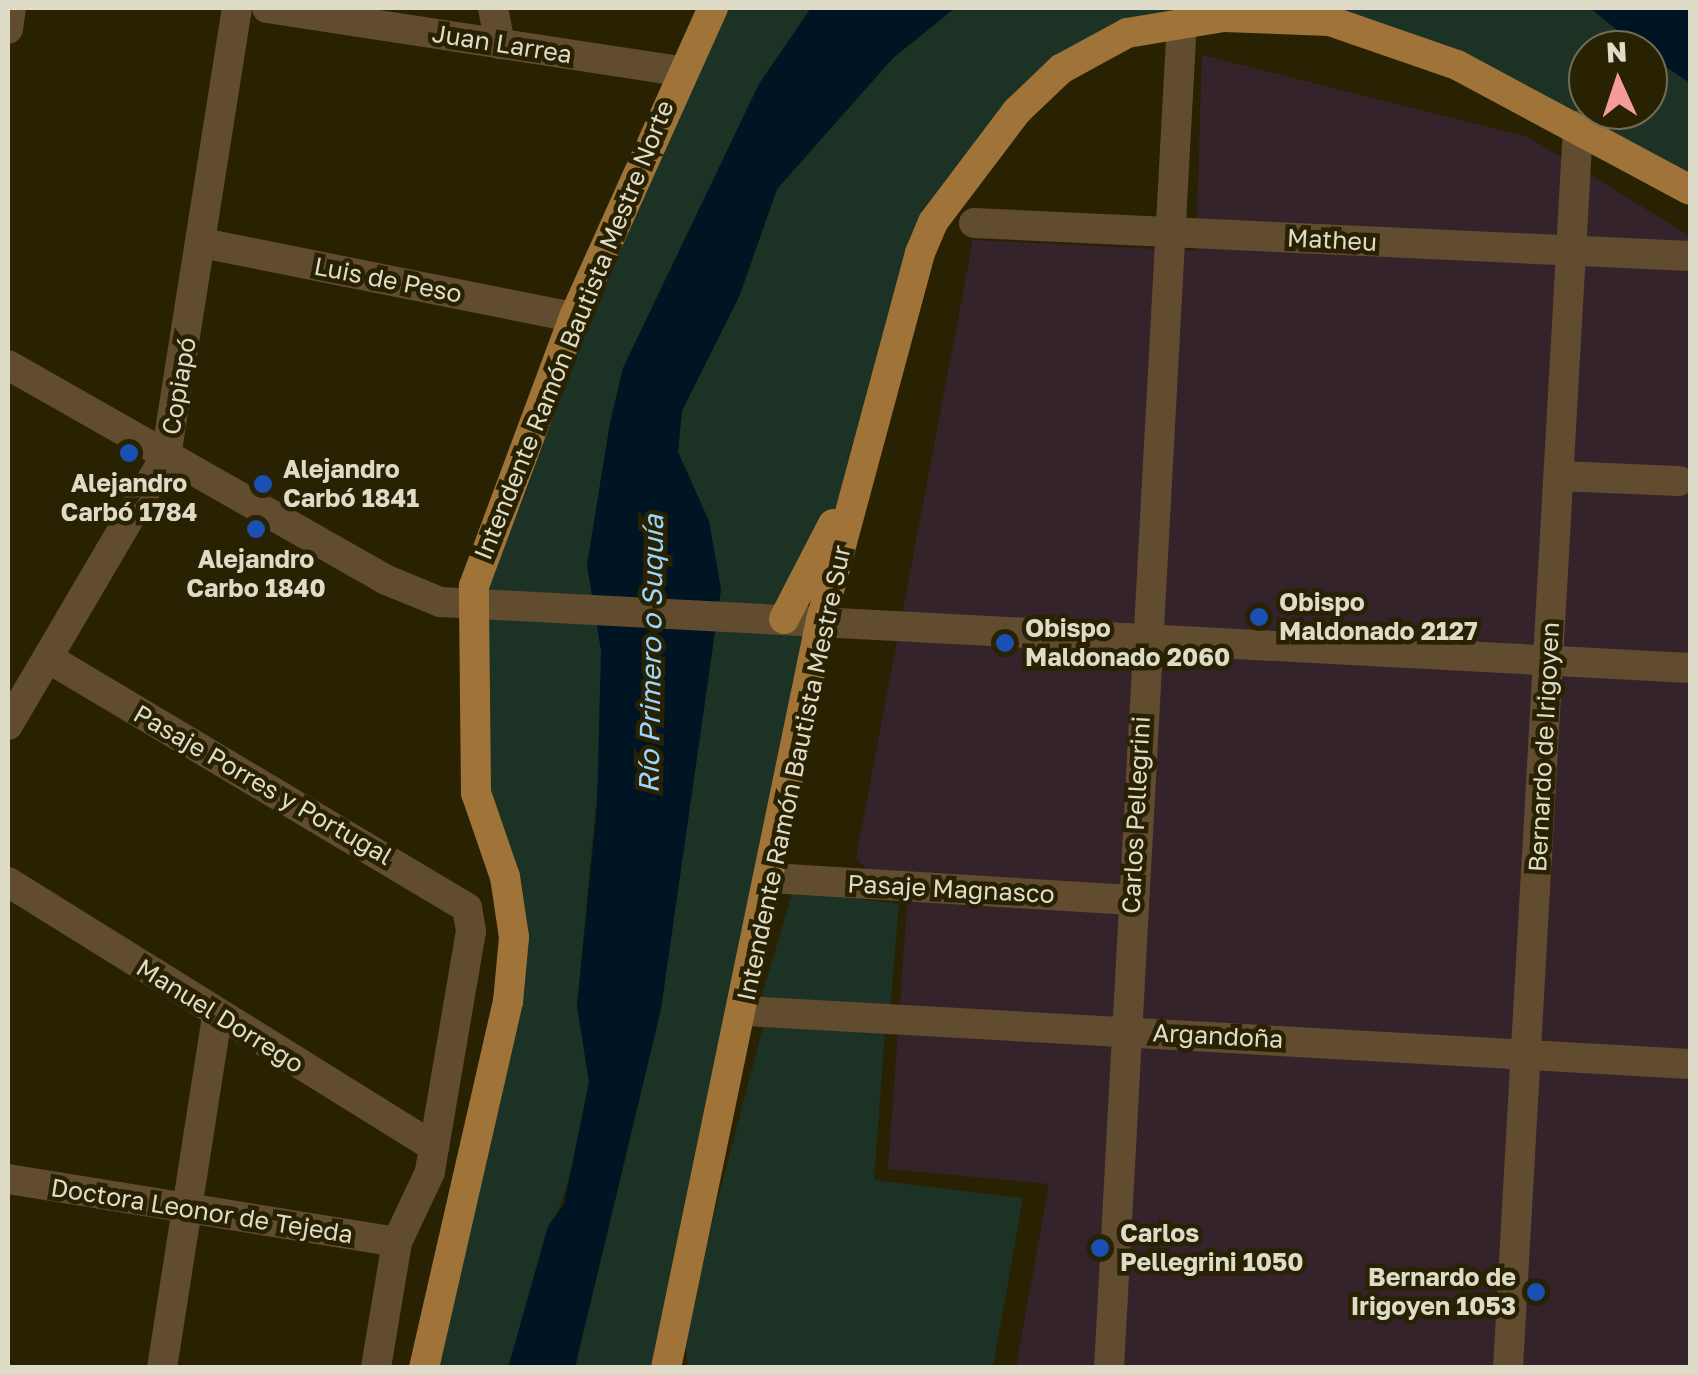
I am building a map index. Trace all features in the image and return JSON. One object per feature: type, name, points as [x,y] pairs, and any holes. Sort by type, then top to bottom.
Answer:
[{"type":"main road","name":"Intendente Ramón Bautista Mestre Norte","points":[[424,1368],[508,1002],[514,937],[505,877],[476,792],[471,605],[479,566],[574,317],[678,72],[713,8]]},
{"type":"main road","name":"Intendente Ramón Bautista Mestre Sur","points":[[666,1368],[745,1010],[821,620],[924,242],[943,208],[1004,126],[1061,69],[1127,33],[1182,22],[1256,16],[1360,27],[1568,121]]},
{"type":"main road","name":"Intendente Ramón Bautista Mestre Sur","points":[[1585,130],[1690,190]]},
{"type":"main road","points":[[769,619],[860,472]]},
{"type":"street","points":[[8,29],[11,8]]},
{"type":"street","name":"Copiapó","points":[[8,725],[166,456],[237,8]]},
{"type":"street","name":"Juan Larrea","points":[[268,8],[678,72]]},
{"type":"street","points":[[493,8],[500,44]]},
{"type":"street","name":"Carlos Pellegrini","points":[[1109,1368],[1131,900],[1182,22]]},
{"type":"street","name":"Bernardo de Irigoyen","points":[[1508,1368],[1530,1054],[1547,660],[1578,130]]},
{"type":"street","name":"Matheu","points":[[974,222],[1690,256]]},
{"type":"street","name":"Luis de Peso","points":[[202,243],[574,317]]},
{"type":"street","points":[[8,364],[412,594],[471,605],[821,620],[1690,668]]},
{"type":"street","points":[[1559,476],[1679,481]]},
{"type":"street","name":"Pasaje Porres y Portugal","points":[[48,658],[458,900],[470,918],[434,1146]]},
{"type":"street","name":"Pasaje Magnasco","points":[[771,878],[1131,900]]},
{"type":"street","name":"Manuel Dorrego","points":[[8,882],[434,1146]]},
{"type":"street","name":"Argandoña","points":[[745,1010],[1690,1064]]},
{"type":"street","points":[[162,1368],[217,1015]]},
{"type":"street","points":[[376,1368],[396,1242],[434,1146]]},
{"type":"street","name":"Doctora Leonor de Tejeda","points":[[8,1179],[396,1242]]},
{"type":"street","points":[[674,1368],[676,1329]]},
{"type":"shaded area","points":[[1202,55],[1528,137],[1690,236],[1690,1367],[1016,1367],[1049,1184],[888,1169],[907,905],[856,858],[973,240],[1196,251]]},
{"type":"green space","points":[[713,8],[811,8],[759,84],[623,368],[610,423],[587,565],[601,650],[602,739],[577,1006],[589,1082],[582,1138],[508,1367],[425,1368],[512,967],[479,809],[471,605]]},
{"type":"green space","points":[[955,8],[1590,8],[1617,30],[1568,30],[1568,122],[1290,17],[1097,46],[933,222],[859,472],[666,1367],[575,1368],[661,1009],[721,590],[709,521],[678,452],[682,411],[739,297],[777,189],[893,58]]},
{"type":"green space","points":[[1668,68],[1690,83],[1690,190],[1585,130],[1668,130]]},
{"type":"green space","points":[[793,890],[899,904],[890,1009],[761,999]]},
{"type":"green space","points":[[763,1027],[885,1032],[874,1180],[1023,1198],[993,1367],[688,1367],[684,1329]]},
{"type":"water","name":"Río Primero o Suquía","points":[[811,8],[955,8],[893,58],[777,189],[739,297],[682,411],[678,452],[709,521],[721,589],[661,1009],[575,1367],[508,1368],[548,1226],[564,1204],[589,1082],[577,1006],[597,805],[601,650],[587,565],[610,423],[623,368],[759,84]]},
{"type":"water","points":[[1590,8],[1690,8],[1690,83],[1668,68],[1668,30],[1617,30]]},
{"type":"place","name":"Alejandro Carbó 1784","points":[[129,453]]},
{"type":"place","name":"Alejandro Carbó 1841","points":[[263,484]]},
{"type":"place","name":"Alejandro Carbo 1840","points":[[256,529]]},
{"type":"place","name":"Obispo Maldonado 2127","points":[[1259,617]]},
{"type":"place","name":"Obispo Maldonado 2060","points":[[1005,643]]},
{"type":"place","name":"Carlos Pellegrini 1050","points":[[1100,1248]]},
{"type":"place","name":"Bernardo de Irigoyen 1053","points":[[1536,1292]]}]
